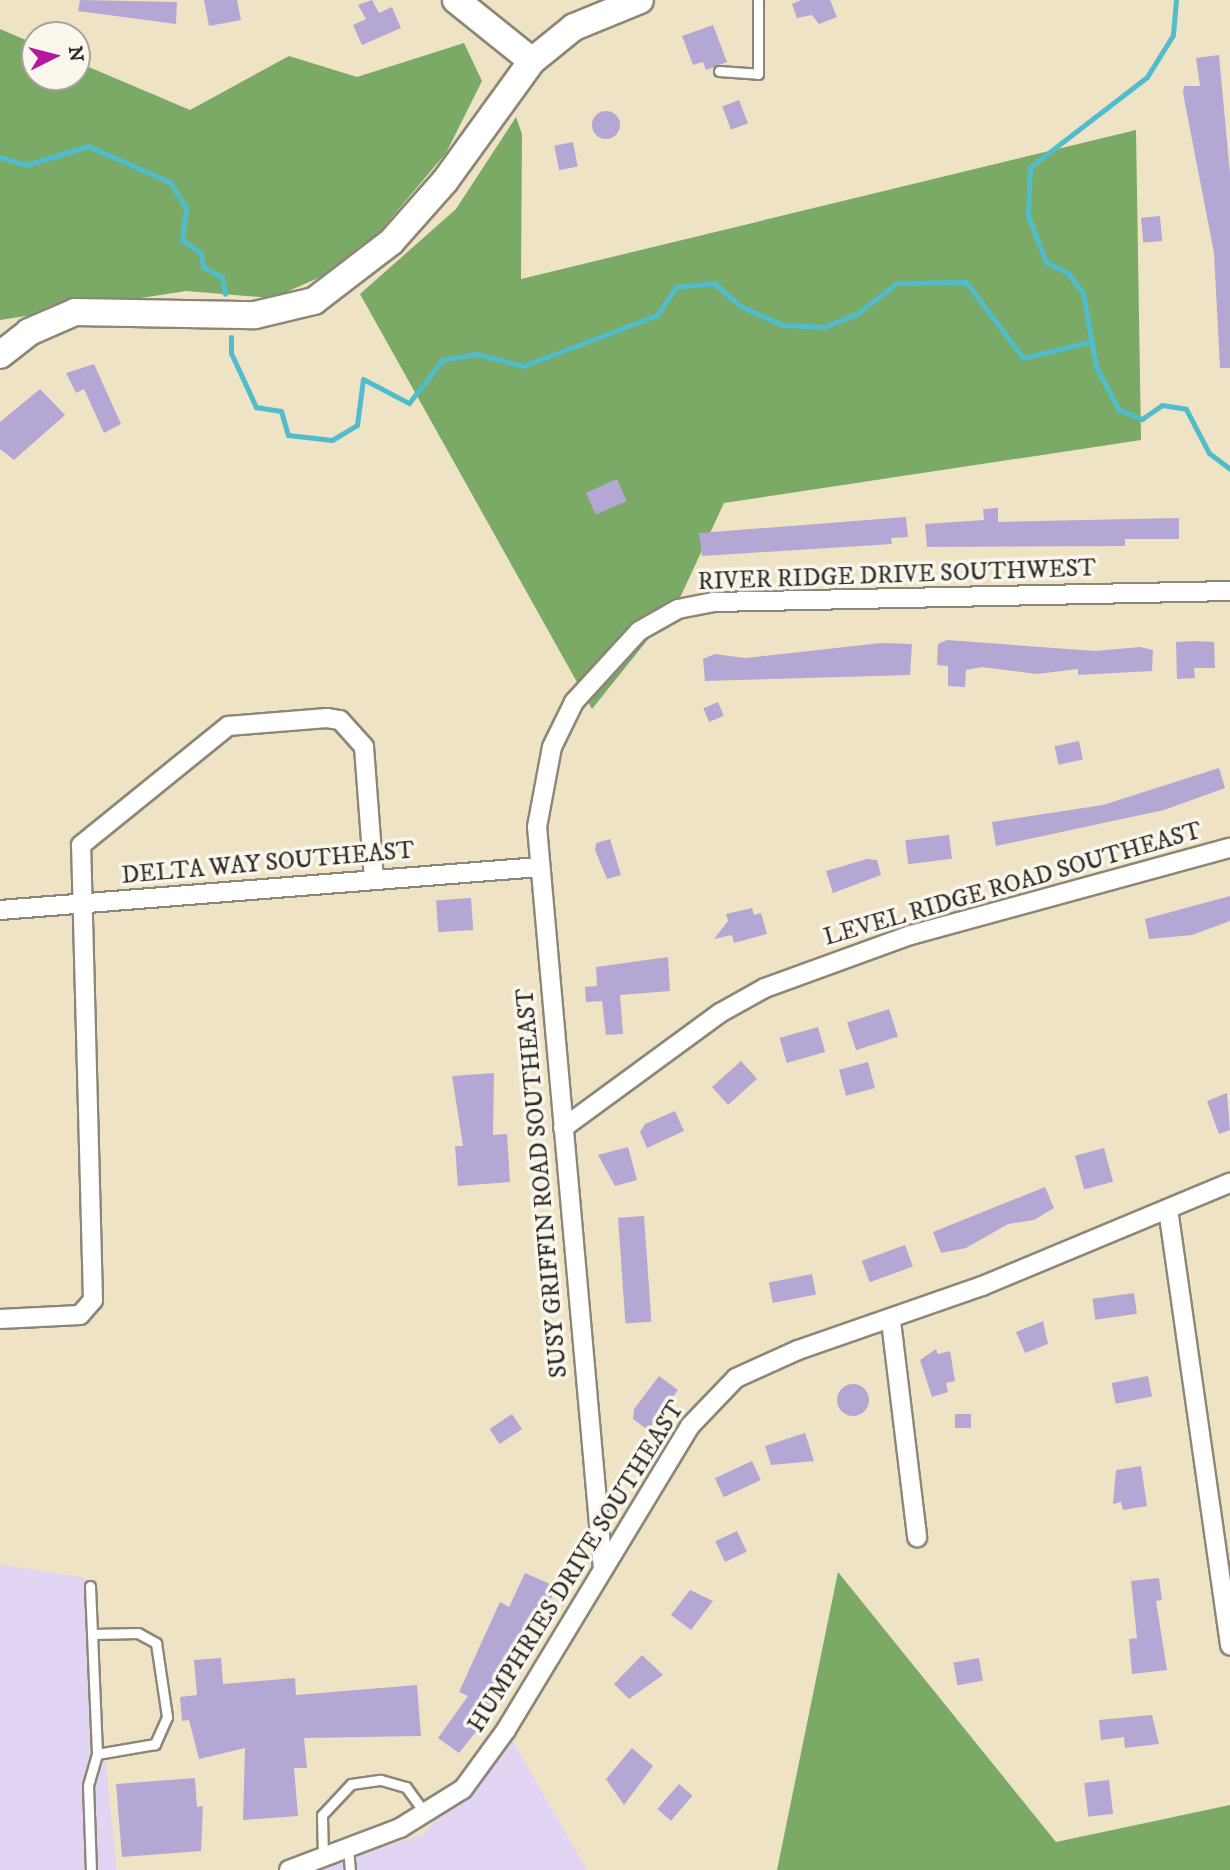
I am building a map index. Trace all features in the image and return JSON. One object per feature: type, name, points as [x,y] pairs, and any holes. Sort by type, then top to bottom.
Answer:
[{"type":"street","points":[[0,355],[29,332],[75,312],[255,315],[314,301],[391,242],[445,181],[532,61],[574,27],[640,0]]},
{"type":"street","points":[[463,3],[532,61]]},
{"type":"street","name":"RIVER RIDGE DRIVE SOUTHWEST","points":[[540,792],[552,747],[604,663],[639,631],[678,609],[714,602],[1230,591]]},
{"type":"street","points":[[0,1319],[80,1315],[93,1300],[80,903],[81,845],[219,732],[327,718],[340,720],[364,747],[374,880]]},
{"type":"street","name":"SUSY GRIFFIN ROAD SOUTHEAST","points":[[540,792],[539,867],[603,1569]]},
{"type":"street","name":"LEVEL RIDGE ROAD SOUTHEAST","points":[[563,1128],[720,1013],[777,983],[911,935],[1230,848]]},
{"type":"street","name":"DELTA WAY SOUTHEAST","points":[[0,910],[539,867]]},
{"type":"street","name":"HUMPHRIES DRIVE SOUTHEAST","points":[[289,1870],[426,1815],[477,1773],[690,1426],[736,1378],[798,1350],[891,1321],[1230,1183]]},
{"type":"street","points":[[1168,1209],[1230,1646]]},
{"type":"street","points":[[891,1321],[917,1537]]},
{"type":"lane","points":[[719,71],[758,74],[758,0]]},
{"type":"lane","points":[[90,1586],[97,1754],[88,1785],[90,1870]]},
{"type":"lane","points":[[93,1634],[138,1633],[156,1643],[167,1717],[155,1744],[97,1754]]},
{"type":"lane","points":[[323,1857],[323,1815],[334,1796],[351,1784],[381,1780],[406,1787],[426,1815]]},
{"type":"lane","points":[[348,1848],[350,1870]]},
{"type":"shaded area","points":[[0,1564],[86,1578],[117,1870],[0,1870]]},
{"type":"shaded area","points":[[507,1731],[587,1870],[308,1870],[424,1834]]},
{"type":"green space","points":[[0,29],[21,38],[21,91],[91,91],[91,68],[190,110],[289,56],[357,77],[464,43],[482,81],[446,153],[354,262],[273,298],[186,291],[0,320]]},
{"type":"green space","points":[[516,117],[522,134],[521,279],[1136,130],[1141,440],[724,503],[678,602],[592,709],[360,294],[456,209]]},
{"type":"green space","points":[[838,1572],[1056,1842],[1230,1805],[1230,1870],[777,1870]]},
{"type":"building","points":[[80,0],[177,2],[176,24],[78,11]]},
{"type":"building","points":[[204,0],[237,0],[241,20],[209,26]]},
{"type":"building","points":[[372,0],[379,13],[392,7],[401,28],[362,45],[353,25],[366,19],[358,5]]},
{"type":"building","points":[[801,0],[830,0],[837,17],[819,24],[812,15],[797,18],[792,4]]},
{"type":"building","points":[[713,25],[727,62],[706,70],[703,62],[693,65],[682,36]]},
{"type":"building","points":[[1219,55],[1230,174],[1230,368],[1220,368],[1214,253],[1183,93],[1184,86],[1200,86],[1196,58]]},
{"type":"building","points":[[739,100],[748,123],[731,130],[722,106]]},
{"type":"building","points":[[606,111],[616,115],[620,125],[616,135],[606,139],[596,135],[592,125],[596,115]]},
{"type":"building","points":[[573,142],[578,167],[559,170],[554,146]]},
{"type":"building","points":[[1160,216],[1162,241],[1143,243],[1141,218]]},
{"type":"building","points":[[94,364],[121,424],[104,433],[84,389],[76,393],[66,373]]},
{"type":"building","points":[[40,389],[65,415],[14,460],[0,449],[0,422]]},
{"type":"building","points":[[617,479],[627,501],[596,515],[586,493]]},
{"type":"building","points":[[998,508],[998,522],[1179,518],[1179,539],[1125,539],[1125,546],[927,547],[925,524],[984,520],[983,509]]},
{"type":"building","points":[[906,517],[908,537],[891,538],[892,544],[702,556],[699,533]]},
{"type":"building","points":[[947,640],[1095,651],[1140,647],[1153,650],[1152,671],[1078,675],[1078,669],[1037,674],[982,667],[966,670],[965,687],[948,686],[948,666],[937,665],[938,644]]},
{"type":"building","points":[[1176,642],[1214,642],[1215,668],[1194,668],[1195,678],[1177,679]]},
{"type":"building","points":[[881,643],[912,644],[910,675],[705,681],[703,659],[715,654],[745,658]]},
{"type":"building","points":[[718,702],[724,716],[709,722],[703,708]]},
{"type":"building","points":[[1079,741],[1083,760],[1058,765],[1055,746]]},
{"type":"building","points":[[1219,768],[1225,788],[1164,810],[996,846],[992,822],[1103,805]]},
{"type":"building","points":[[949,835],[952,859],[908,864],[905,840]]},
{"type":"building","points":[[610,839],[621,875],[607,879],[595,850],[596,843]]},
{"type":"building","points":[[867,859],[877,860],[881,875],[833,893],[826,871]]},
{"type":"building","points":[[1230,896],[1230,921],[1192,935],[1149,939],[1145,919]]},
{"type":"building","points":[[471,898],[473,930],[438,932],[436,900]]},
{"type":"building","points":[[752,908],[754,915],[761,913],[767,934],[734,943],[732,935],[714,939],[728,921],[726,914]]},
{"type":"building","points":[[668,957],[670,991],[620,995],[623,1034],[606,1035],[602,1001],[586,1002],[585,987],[597,986],[596,967]]},
{"type":"building","points":[[889,1009],[898,1037],[856,1050],[847,1023]]},
{"type":"building","points":[[818,1027],[825,1052],[787,1063],[780,1038]]},
{"type":"building","points":[[741,1061],[757,1079],[728,1105],[712,1087]]},
{"type":"building","points":[[868,1062],[875,1088],[846,1096],[839,1070]]},
{"type":"building","points":[[494,1073],[493,1135],[507,1134],[510,1182],[458,1186],[455,1146],[463,1146],[452,1076]]},
{"type":"building","points":[[1227,1093],[1230,1130],[1219,1134],[1207,1101]]},
{"type":"building","points":[[675,1111],[684,1131],[647,1148],[640,1132],[645,1124]]},
{"type":"building","points":[[628,1147],[637,1180],[615,1186],[598,1155]]},
{"type":"building","points":[[1104,1148],[1113,1182],[1084,1190],[1075,1156]]},
{"type":"building","points":[[1045,1187],[1054,1208],[1034,1220],[1008,1224],[966,1248],[941,1253],[933,1232]]},
{"type":"building","points":[[644,1216],[651,1322],[625,1324],[618,1218]]},
{"type":"building","points":[[905,1245],[913,1267],[870,1282],[862,1261]]},
{"type":"building","points":[[812,1274],[816,1295],[773,1303],[769,1282]]},
{"type":"building","points":[[1134,1293],[1137,1314],[1095,1320],[1092,1299]]},
{"type":"building","points":[[1043,1321],[1048,1344],[1025,1353],[1016,1332]]},
{"type":"building","points":[[936,1349],[938,1354],[950,1351],[955,1381],[946,1383],[948,1392],[932,1397],[920,1360]]},
{"type":"building","points":[[659,1376],[678,1390],[648,1430],[633,1419],[634,1409]]},
{"type":"building","points":[[1148,1376],[1152,1397],[1116,1404],[1112,1383]]},
{"type":"building","points":[[853,1384],[864,1389],[869,1400],[864,1411],[853,1416],[842,1411],[837,1400],[842,1389]]},
{"type":"building","points":[[512,1414],[522,1429],[500,1444],[490,1429]]},
{"type":"building","points":[[955,1414],[971,1414],[971,1428],[955,1428]]},
{"type":"building","points":[[805,1433],[814,1461],[771,1465],[765,1446]]},
{"type":"building","points":[[752,1461],[761,1480],[724,1497],[715,1478]]},
{"type":"building","points":[[1141,1466],[1147,1506],[1123,1510],[1121,1502],[1113,1504],[1116,1470]]},
{"type":"building","points":[[737,1531],[747,1552],[725,1562],[715,1541]]},
{"type":"building","points":[[525,1573],[557,1587],[495,1708],[459,1753],[438,1738],[468,1696],[459,1692],[500,1602],[509,1607]]},
{"type":"building","points":[[1159,1578],[1162,1600],[1156,1601],[1167,1670],[1132,1674],[1129,1639],[1137,1638],[1131,1581]]},
{"type":"building","points":[[690,1590],[713,1601],[691,1630],[671,1615]]},
{"type":"building","points":[[642,1655],[663,1675],[629,1699],[614,1684]]},
{"type":"building","points":[[221,1658],[223,1684],[295,1678],[296,1695],[417,1685],[421,1736],[304,1738],[307,1768],[294,1768],[298,1816],[243,1820],[245,1748],[199,1759],[189,1720],[182,1721],[180,1697],[197,1695],[194,1660]]},
{"type":"building","points":[[979,1658],[983,1681],[957,1685],[953,1663]]},
{"type":"building","points":[[1152,1715],[1159,1744],[1125,1748],[1124,1737],[1101,1740],[1099,1720]]},
{"type":"building","points":[[632,1748],[653,1766],[624,1805],[606,1779]]},
{"type":"building","points":[[195,1778],[197,1807],[203,1806],[201,1851],[122,1857],[116,1784]]},
{"type":"building","points":[[1109,1780],[1113,1814],[1088,1817],[1084,1783]]},
{"type":"building","points":[[679,1784],[693,1796],[671,1821],[657,1809]]},
{"type":"waterway","points":[[1176,0],[1173,35],[1147,77],[1030,167],[1028,216],[1046,262],[1068,273],[1083,293],[1096,367],[1119,410],[1142,419],[1162,405],[1186,409],[1209,453],[1230,469]]},
{"type":"waterway","points":[[0,157],[26,165],[88,146],[170,182],[186,208],[182,240],[201,253],[203,267],[222,277],[225,294]]},
{"type":"waterway","points":[[231,337],[231,353],[256,407],[281,411],[288,435],[332,440],[357,425],[363,379],[409,403],[442,360],[476,354],[523,366],[657,315],[676,287],[714,283],[740,306],[783,325],[824,327],[858,313],[897,283],[966,282],[1023,358],[1092,341]]}]
